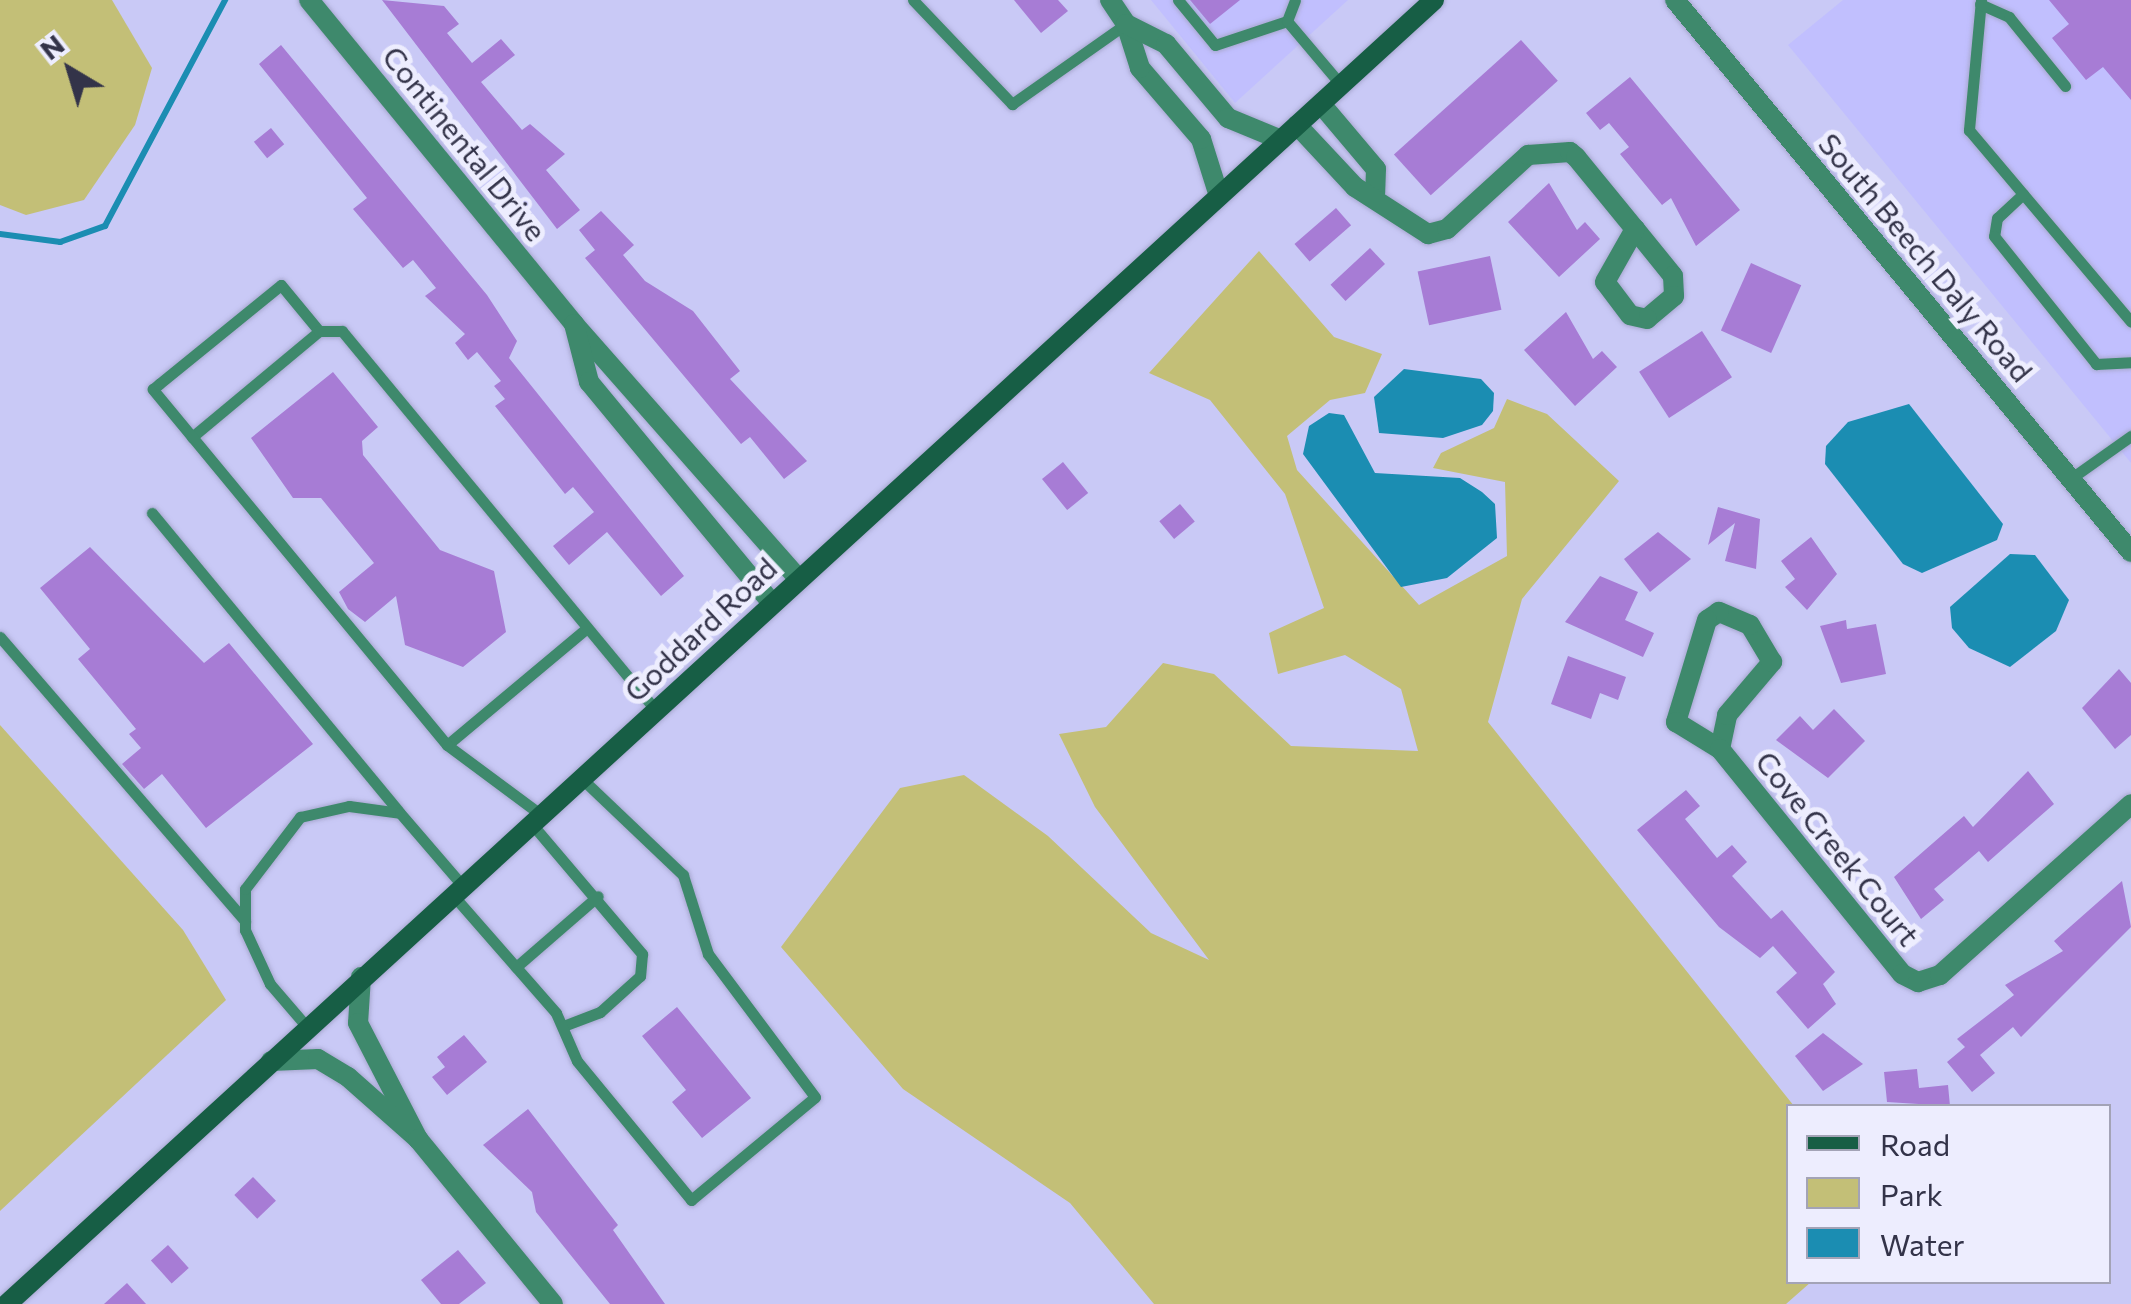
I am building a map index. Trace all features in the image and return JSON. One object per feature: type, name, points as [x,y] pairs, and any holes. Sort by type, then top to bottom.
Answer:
[{"type":"main road","name":"Goddard Road","points":[[8,1304],[361,977],[1434,0]]},
{"type":"street","name":"Continental Drive","points":[[309,0],[574,324],[799,579]]},
{"type":"street","points":[[1110,0],[1126,24],[1140,68],[1201,139],[1219,196]]},
{"type":"street","name":"South Beech Daly Road","points":[[1676,0],[2131,552]]},
{"type":"street","points":[[1126,24],[1166,44],[1228,118],[1280,140]]},
{"type":"street","points":[[1321,104],[1376,169],[1375,193]]},
{"type":"street","points":[[1298,125],[1355,187],[1375,193],[1417,230],[1438,234],[1528,155],[1552,146],[1576,157],[1634,229]]},
{"type":"street","name":"Continental Drive","points":[[574,324],[589,382],[772,603]]},
{"type":"street","name":"Cove Creek Court","points":[[1720,750],[1727,715],[1772,662],[1750,625],[1719,612],[1706,620],[1674,714],[1686,736],[1720,750],[1912,981],[1940,976],[2131,804]]},
{"type":"street","points":[[361,977],[358,1023],[418,1139],[553,1304]]},
{"type":"street","points":[[271,1060],[318,1059],[418,1139]]},
{"type":"lane","points":[[913,0],[1012,104],[1126,24]]},
{"type":"lane","points":[[1178,0],[1215,45],[1287,21]]},
{"type":"lane","points":[[1287,21],[1295,0]]},
{"type":"lane","points":[[2065,86],[2009,17],[1981,2],[1969,130],[2131,322]]},
{"type":"lane","points":[[1287,21],[1342,84]]},
{"type":"lane","points":[[2023,194],[1994,236],[2096,364],[2131,362]]},
{"type":"lane","points":[[319,331],[281,286],[153,390],[448,744],[535,818],[642,954],[640,976],[600,1012],[564,1026]]},
{"type":"lane","points":[[192,438],[319,331],[342,331],[656,710]]},
{"type":"lane","points":[[2070,479],[2131,436]]},
{"type":"lane","points":[[152,513],[400,814],[564,1026],[577,1061],[691,1200],[814,1097],[708,954],[683,876],[580,778]]},
{"type":"lane","points":[[448,744],[587,628]]},
{"type":"lane","points":[[0,637],[245,921],[270,984],[307,1027]]},
{"type":"lane","points":[[245,921],[245,889],[300,818],[349,806],[400,814]]},
{"type":"lane","points":[[516,967],[598,896]]},
{"type":"shaded area","points":[[1151,0],[1348,0],[1235,103]]},
{"type":"shaded area","points":[[1843,0],[2131,0],[2131,463],[1788,45]]},
{"type":"green space","points":[[0,0],[112,0],[152,68],[135,125],[84,200],[26,215],[0,205]]},
{"type":"green space","points":[[1259,251],[1334,337],[1382,354],[1365,393],[1330,400],[1287,436],[1297,470],[1419,605],[1507,556],[1505,482],[1433,468],[1441,453],[1494,428],[1507,399],[1547,414],[1619,481],[1522,599],[1488,722],[1792,1104],[1786,1104],[1786,1284],[1809,1284],[1786,1304],[1154,1304],[1070,1203],[903,1089],[781,947],[900,788],[964,775],[1048,836],[1151,933],[1209,960],[1095,807],[1059,734],[1106,727],[1163,663],[1214,674],[1291,746],[1418,751],[1401,689],[1345,655],[1278,674],[1269,633],[1324,608],[1285,494],[1210,400],[1149,373]]},
{"type":"green space","points":[[0,725],[183,930],[226,1000],[0,1211]]},
{"type":"water","points":[[1404,369],[1481,379],[1494,393],[1493,411],[1482,425],[1443,438],[1379,433],[1374,397]]},
{"type":"water","points":[[1909,404],[2003,524],[1997,540],[1922,573],[1903,564],[1825,464],[1826,446],[1848,422]]},
{"type":"water","points":[[1329,413],[1344,415],[1375,473],[1460,478],[1482,492],[1495,504],[1497,538],[1447,578],[1401,587],[1303,454],[1309,426]]},
{"type":"water","points":[[2010,554],[2035,555],[2069,600],[2056,631],[2010,667],[1969,648],[1952,628],[1950,607]]},
{"type":"building","points":[[382,0],[444,6],[459,24],[447,33],[472,63],[501,39],[515,55],[481,82],[522,130],[530,124],[565,154],[546,170],[580,210],[557,229]]},
{"type":"building","points":[[1014,0],[1058,0],[1068,11],[1041,33]]},
{"type":"building","points":[[1190,0],[1240,0],[1210,24]]},
{"type":"building","points":[[2049,0],[2131,0],[2131,100],[2103,67],[2086,80],[2052,38],[2069,24]]},
{"type":"building","points":[[1521,40],[1558,81],[1431,195],[1394,154]]},
{"type":"building","points":[[281,45],[487,295],[517,341],[509,358],[684,576],[661,596],[607,532],[569,565],[553,546],[594,512],[573,487],[565,494],[495,406],[505,399],[494,386],[501,381],[477,352],[468,360],[455,343],[465,334],[425,296],[436,288],[413,260],[403,268],[353,209],[367,198],[259,64]]},
{"type":"building","points":[[1630,77],[1740,210],[1696,246],[1671,198],[1662,205],[1620,154],[1629,147],[1609,123],[1600,130],[1586,113]]},
{"type":"building","points":[[271,128],[284,144],[267,158],[254,142]]},
{"type":"building","points":[[1549,183],[1577,230],[1585,222],[1600,239],[1559,277],[1508,222]]},
{"type":"building","points":[[1336,208],[1351,225],[1310,261],[1294,244]]},
{"type":"building","points":[[601,211],[634,245],[623,255],[645,281],[693,311],[740,371],[730,379],[807,461],[784,479],[750,437],[741,444],[585,258],[595,250],[579,230]]},
{"type":"building","points":[[1370,248],[1385,264],[1346,301],[1331,285]]},
{"type":"building","points":[[1490,256],[1501,310],[1429,325],[1418,271]]},
{"type":"building","points":[[1751,263],[1801,285],[1771,353],[1721,331]]},
{"type":"building","points":[[1566,312],[1593,359],[1602,351],[1617,367],[1575,406],[1524,350]]},
{"type":"building","points":[[1702,331],[1732,377],[1669,418],[1639,372]]},
{"type":"building","points":[[333,372],[378,427],[362,441],[363,455],[440,550],[494,571],[506,632],[463,667],[405,645],[396,596],[365,622],[348,609],[339,592],[374,563],[321,498],[293,498],[251,438]]},
{"type":"building","points":[[1063,462],[1088,493],[1067,510],[1042,479]]},
{"type":"building","points":[[1180,504],[1195,522],[1174,539],[1159,521]]},
{"type":"building","points":[[1718,507],[1760,519],[1756,569],[1725,561],[1735,523],[1708,545]]},
{"type":"building","points":[[1658,532],[1691,559],[1650,592],[1624,559]]},
{"type":"building","points":[[1811,537],[1837,574],[1807,610],[1785,587],[1795,579],[1781,561]]},
{"type":"building","points":[[90,547],[204,663],[229,643],[313,744],[206,828],[162,774],[144,789],[122,764],[141,748],[129,734],[136,729],[78,659],[90,649],[40,588]]},
{"type":"building","points":[[1600,576],[1638,592],[1625,620],[1654,633],[1643,657],[1565,622]]},
{"type":"building","points":[[1846,620],[1847,629],[1876,624],[1886,674],[1841,683],[1820,626]]},
{"type":"building","points":[[1568,656],[1626,677],[1618,700],[1600,693],[1591,719],[1551,704]]},
{"type":"building","points":[[2119,669],[2131,683],[2131,735],[2115,749],[2082,708]]},
{"type":"building","points":[[1834,709],[1865,741],[1828,778],[1776,740],[1800,716],[1813,730]]},
{"type":"building","points":[[2028,771],[2054,804],[1988,862],[1979,851],[1934,889],[1944,900],[1921,919],[1894,877],[1964,816],[1973,827]]},
{"type":"building","points":[[1686,790],[1700,806],[1685,819],[1717,858],[1732,845],[1747,862],[1732,876],[1771,919],[1782,910],[1835,972],[1823,984],[1836,1004],[1808,1029],[1776,992],[1797,973],[1773,946],[1760,958],[1719,927],[1637,830]]},
{"type":"building","points":[[2122,881],[2131,927],[2021,1037],[2013,1027],[1980,1055],[1995,1073],[1972,1092],[1947,1062],[1965,1047],[1957,1039],[2014,995],[2005,985],[2063,951],[2054,941]]},
{"type":"building","points":[[677,1007],[751,1098],[702,1138],[672,1102],[686,1090],[642,1036]]},
{"type":"building","points":[[1823,1033],[1863,1064],[1823,1091],[1795,1056]]},
{"type":"building","points":[[464,1035],[487,1062],[447,1095],[432,1077],[445,1067],[437,1057]]},
{"type":"building","points":[[1917,1069],[1919,1088],[1948,1085],[1950,1104],[1887,1102],[1884,1072]]},
{"type":"building","points":[[528,1109],[618,1225],[613,1230],[665,1304],[610,1304],[536,1212],[532,1192],[483,1145]]},
{"type":"building","points":[[253,1177],[276,1201],[257,1219],[234,1195]]},
{"type":"building","points":[[168,1245],[189,1268],[172,1283],[151,1260]]},
{"type":"building","points":[[458,1250],[486,1283],[459,1304],[441,1304],[421,1280]]},
{"type":"building","points":[[127,1283],[146,1304],[104,1304]]},
{"type":"waterway","points":[[0,234],[60,242],[105,226],[225,0]]}]
